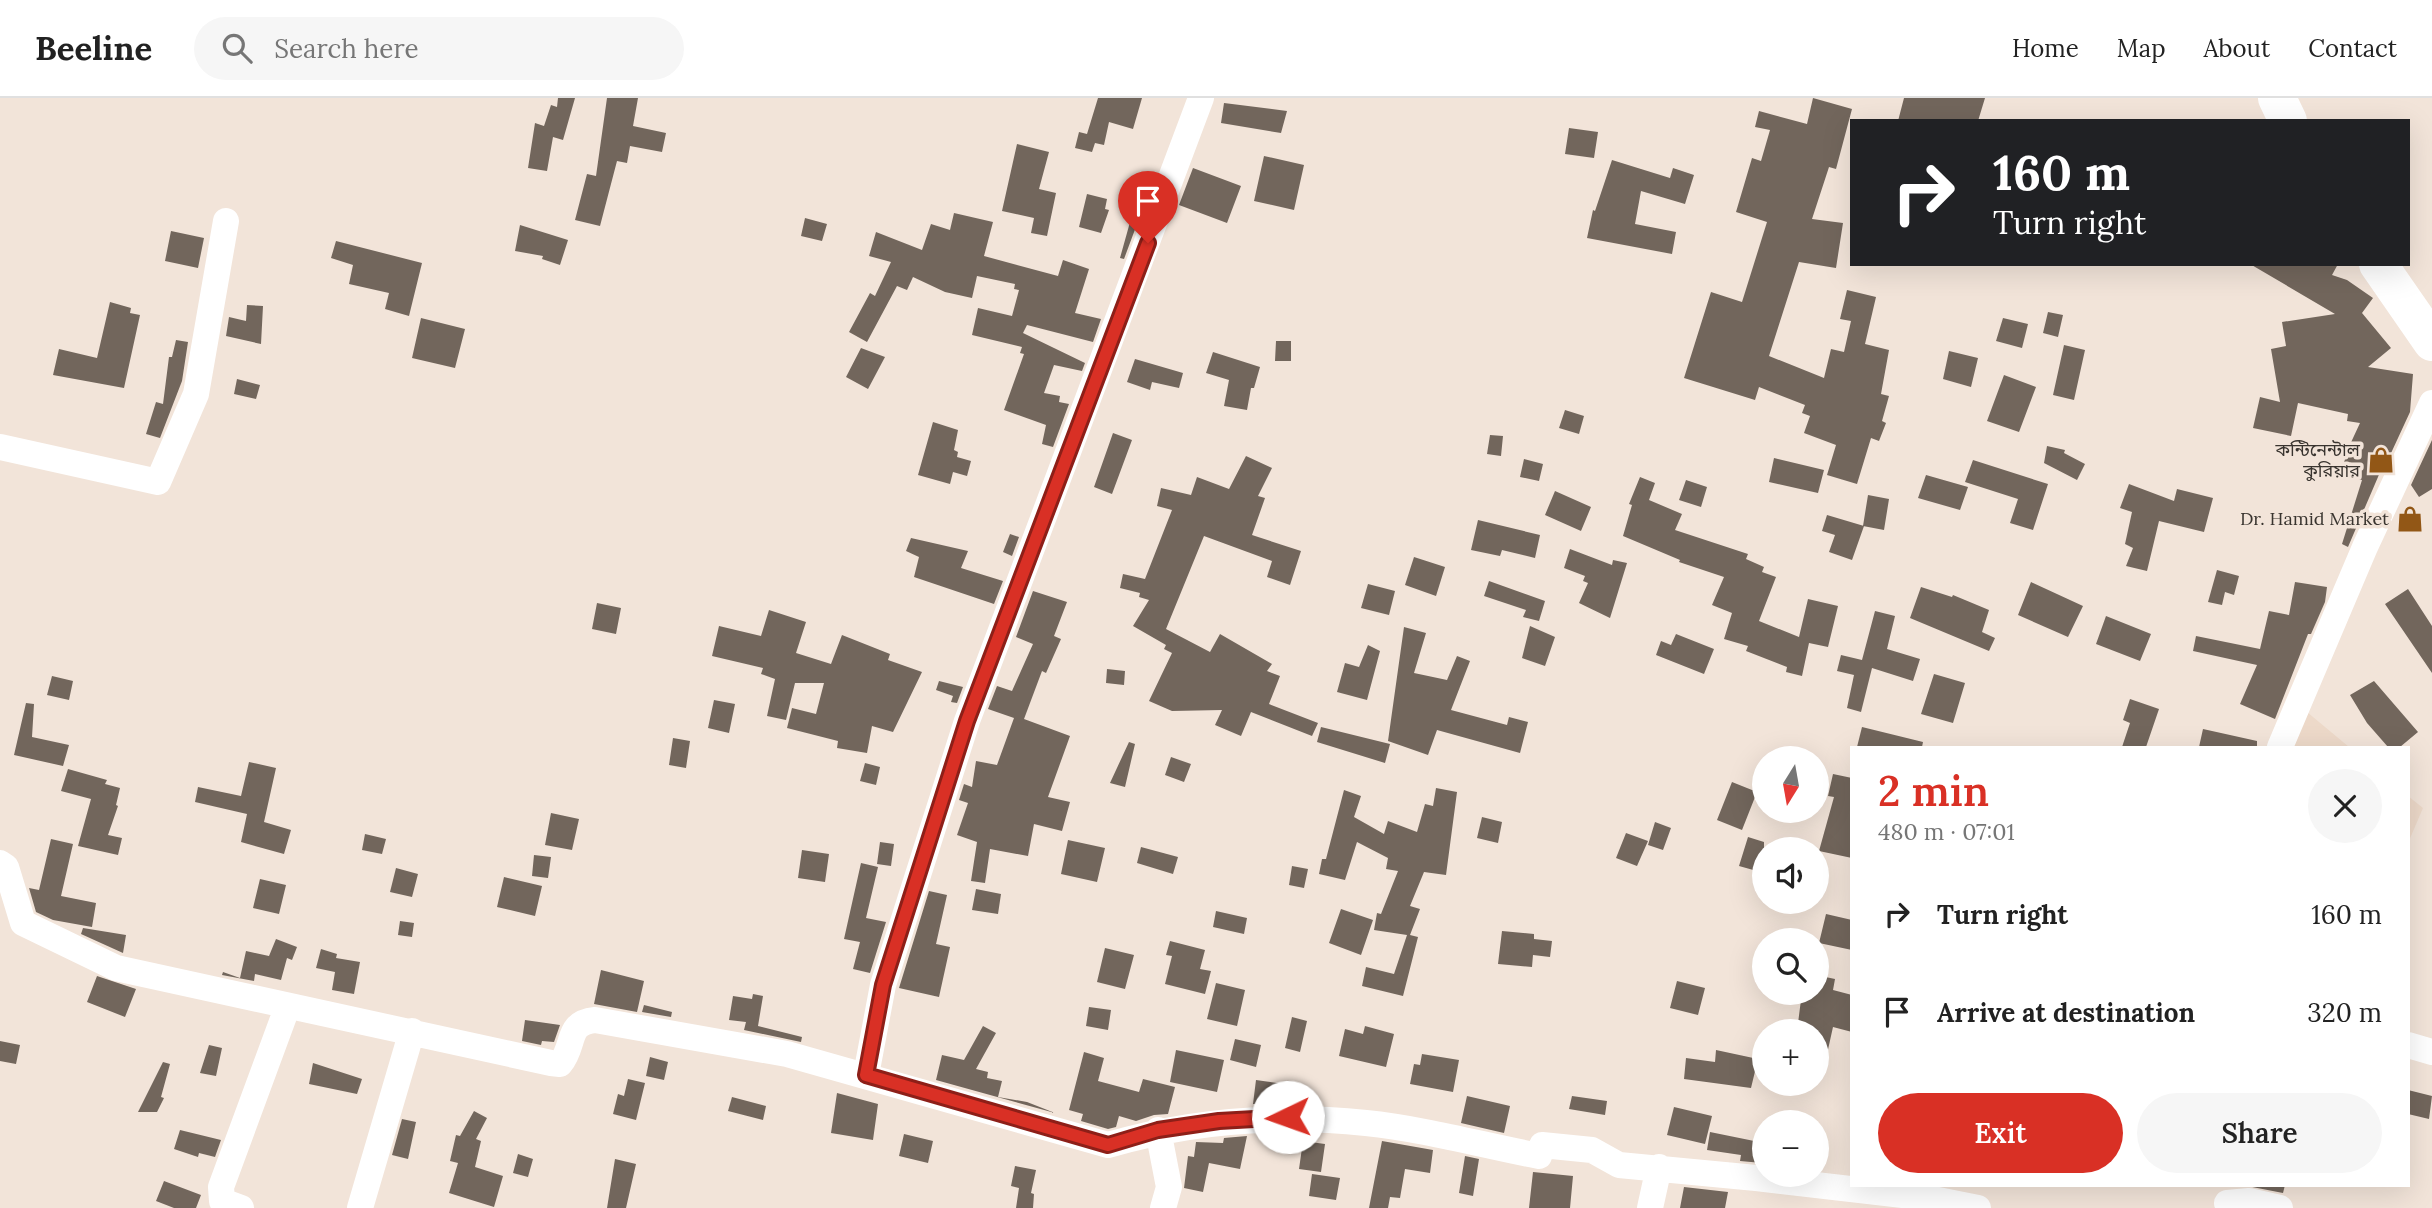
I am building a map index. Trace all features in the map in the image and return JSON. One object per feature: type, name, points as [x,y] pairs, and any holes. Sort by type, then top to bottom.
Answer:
[{"type":"highway","points":[[2277,98],[2287,119]]},
{"type":"highway","points":[[2379,266],[2432,342]]},
{"type":"street","points":[[866,1075],[883,985],[967,721],[1201,98]]},
{"type":"street","points":[[0,447],[158,482],[196,394],[226,221]]},
{"type":"street","points":[[2280,746],[2365,547],[2432,403]]},
{"type":"street","points":[[0,863],[6,867],[23,923],[116,968],[287,1008],[412,1031],[560,1064],[567,1056],[574,1028],[582,1022],[595,1020],[787,1054],[1108,1145],[1158,1130],[1219,1121],[1288,1117],[1369,1123],[1539,1156],[1542,1145],[1592,1150],[1619,1165],[1658,1167],[1928,1198],[1978,1208]]},
{"type":"street","points":[[241,1208],[222,1201],[221,1187],[287,1008]]},
{"type":"street","points":[[360,1208],[412,1031]]},
{"type":"street","points":[[2410,1046],[2432,1052]]},
{"type":"street","points":[[1158,1130],[1169,1187],[1163,1208]]},
{"type":"street","points":[[1650,1208],[1658,1167]]},
{"type":"street","points":[[2229,1199],[2280,1208]]},
{"type":"shaded area","points":[[2307,712],[2348,746],[2291,746]]},
{"type":"shaded area","points":[[2410,798],[2423,808],[2410,838]]},
{"type":"building","points":[[558,98],[575,98],[563,140],[553,137],[547,171],[528,168],[535,123],[544,126],[551,105],[557,107]]},
{"type":"building","points":[[607,98],[638,98],[633,126],[666,133],[662,152],[630,146],[627,163],[617,161],[600,226],[575,220],[587,174],[596,176]]},
{"type":"building","points":[[1098,98],[1142,98],[1133,129],[1109,122],[1104,145],[1095,143],[1092,152],[1075,148],[1079,132],[1087,134]]},
{"type":"building","points":[[1813,98],[1852,109],[1836,169],[1829,167],[1812,219],[1843,223],[1836,268],[1799,262],[1769,356],[1824,378],[1831,349],[1844,352],[1851,321],[1840,319],[1847,290],[1876,297],[1865,344],[1889,350],[1881,394],[1889,396],[1882,421],[1886,423],[1879,441],[1871,438],[1857,484],[1827,475],[1836,445],[1804,433],[1810,416],[1802,413],[1805,405],[1759,387],[1755,400],[1684,378],[1711,292],[1742,302],[1767,222],[1736,212],[1752,158],[1761,161],[1770,130],[1755,127],[1759,111],[1807,124]]},
{"type":"building","points":[[1904,98],[1985,98],[1979,119],[1899,119]]},
{"type":"building","points":[[1224,103],[1287,111],[1281,133],[1221,123]]},
{"type":"building","points":[[1569,128],[1598,132],[1594,158],[1565,154]]},
{"type":"building","points":[[1017,144],[1049,152],[1039,189],[1056,193],[1047,236],[1031,233],[1034,218],[1002,211]]},
{"type":"building","points":[[1264,156],[1304,165],[1294,210],[1254,201]]},
{"type":"building","points":[[1612,160],[1670,178],[1673,168],[1694,175],[1685,204],[1641,191],[1635,224],[1676,232],[1672,254],[1587,238],[1593,210],[1595,211]]},
{"type":"building","points":[[1193,168],[1241,186],[1227,223],[1179,205]]},
{"type":"building","points":[[1087,194],[1107,199],[1105,209],[1109,210],[1101,233],[1079,227]]},
{"type":"building","points":[[954,213],[993,222],[984,256],[1058,276],[1063,260],[1089,269],[1075,313],[1101,319],[1093,342],[1027,325],[1023,333],[1085,363],[1082,371],[1054,365],[1044,393],[1060,396],[1059,402],[1069,404],[1053,447],[1042,444],[1046,425],[1004,410],[1024,354],[1020,353],[1022,347],[972,335],[978,308],[1012,316],[1019,290],[1014,289],[1015,284],[977,276],[972,298],[945,292],[913,277],[907,290],[897,286],[867,342],[849,332],[870,293],[875,296],[891,262],[869,256],[876,232],[922,250],[931,224],[950,230]]},
{"type":"building","points":[[1132,215],[1140,216],[1124,259],[1120,258]]},
{"type":"building","points":[[805,218],[827,224],[822,241],[801,236]]},
{"type":"building","points":[[520,225],[568,240],[560,265],[542,259],[543,256],[515,251]]},
{"type":"building","points":[[171,231],[204,238],[198,268],[165,261]]},
{"type":"building","points":[[336,241],[422,263],[409,316],[385,309],[389,293],[349,284],[353,265],[331,258]]},
{"type":"building","points":[[2253,266],[2337,266],[2332,275],[2347,280],[2373,298],[2362,313],[2391,348],[2368,367],[2413,374],[2410,412],[2386,464],[2384,463],[2348,547],[2342,544],[2362,480],[2341,475],[2347,451],[2360,423],[2347,421],[2348,414],[2298,403],[2291,436],[2253,428],[2260,397],[2280,402],[2271,349],[2286,346],[2282,322],[2335,314]]},
{"type":"building","points":[[110,302],[131,308],[130,313],[140,315],[124,388],[53,375],[59,349],[97,358]]},
{"type":"building","points":[[247,305],[263,306],[261,344],[226,336],[229,317],[246,321]]},
{"type":"building","points":[[2048,312],[2063,315],[2058,337],[2043,333]]},
{"type":"building","points":[[421,318],[465,329],[455,368],[412,358]]},
{"type":"building","points":[[2003,318],[2028,324],[2022,348],[1996,341]]},
{"type":"building","points":[[176,340],[188,342],[182,381],[160,438],[146,434],[156,402],[163,404],[169,357],[172,357]]},
{"type":"building","points":[[1276,341],[1291,341],[1291,361],[1275,361]]},
{"type":"building","points":[[2064,345],[2085,350],[2074,400],[2053,395]]},
{"type":"building","points":[[861,348],[885,357],[868,389],[846,377]]},
{"type":"building","points":[[1949,351],[1978,358],[1971,387],[1943,379]]},
{"type":"building","points":[[1213,352],[1260,367],[1254,388],[1251,388],[1247,410],[1224,406],[1229,380],[1206,373]]},
{"type":"building","points":[[1135,359],[1183,373],[1179,388],[1152,382],[1150,390],[1127,382]]},
{"type":"building","points":[[2004,375],[2036,387],[2019,432],[1987,421]]},
{"type":"building","points":[[237,379],[260,385],[256,399],[234,394]]},
{"type":"building","points":[[1565,410],[1584,416],[1579,434],[1559,428]]},
{"type":"building","points":[[933,422],[958,430],[954,450],[958,452],[957,457],[971,461],[967,476],[953,472],[950,484],[918,475]]},
{"type":"building","points":[[1113,433],[1132,440],[1112,494],[1094,487]]},
{"type":"building","points":[[1490,435],[1503,436],[1501,456],[1487,454]]},
{"type":"building","points":[[2432,440],[2432,489],[2419,497],[2411,485]]},
{"type":"building","points":[[2047,446],[2065,450],[2064,453],[2085,464],[2077,480],[2044,463]]},
{"type":"building","points":[[1246,456],[1272,468],[1258,496],[1265,498],[1252,535],[1301,551],[1290,585],[1267,577],[1272,561],[1204,536],[1166,629],[1210,652],[1220,634],[1272,664],[1267,671],[1280,676],[1269,704],[1318,723],[1312,736],[1251,712],[1241,736],[1215,725],[1222,710],[1172,711],[1149,701],[1172,653],[1164,649],[1166,645],[1133,626],[1149,600],[1139,597],[1140,593],[1120,588],[1123,574],[1145,579],[1172,510],[1157,506],[1161,488],[1191,495],[1197,477],[1229,489]]},
{"type":"building","points":[[1774,458],[1824,470],[1818,493],[1769,482]]},
{"type":"building","points":[[1524,459],[1543,464],[1539,481],[1520,477]]},
{"type":"building","points":[[1973,460],[2048,484],[2033,530],[2010,523],[2018,499],[1965,482]]},
{"type":"building","points":[[1926,475],[1968,487],[1960,510],[1918,498]]},
{"type":"building","points":[[1640,477],[1655,483],[1649,500],[1682,514],[1675,530],[1748,554],[1746,559],[1764,567],[1762,572],[1776,577],[1759,621],[1799,637],[1808,599],[1838,606],[1828,647],[1809,643],[1802,676],[1786,672],[1787,667],[1746,651],[1748,646],[1724,639],[1732,613],[1712,605],[1724,577],[1679,562],[1680,560],[1623,536],[1632,505],[1629,504]]},
{"type":"building","points":[[1686,480],[1707,487],[1701,507],[1679,500]]},
{"type":"building","points":[[2129,484],[2174,501],[2177,489],[2213,498],[2204,532],[2159,521],[2147,571],[2126,566],[2133,548],[2125,544],[2132,512],[2120,508]]},
{"type":"building","points":[[1555,491],[1591,507],[1581,531],[1545,515]]},
{"type":"building","points":[[1868,495],[1889,499],[1884,530],[1863,526]]},
{"type":"building","points":[[1827,515],[1864,526],[1852,560],[1829,552],[1835,535],[1822,531]]},
{"type":"building","points":[[1478,520],[1540,535],[1535,558],[1502,550],[1500,556],[1471,550]]},
{"type":"building","points":[[1010,534],[1019,537],[1012,556],[1003,552]]},
{"type":"building","points":[[911,538],[968,551],[961,568],[1003,581],[994,604],[914,577],[919,557],[906,551]]},
{"type":"building","points":[[1570,549],[1612,565],[1613,560],[1627,563],[1610,618],[1579,603],[1588,583],[1583,581],[1585,576],[1564,568]]},
{"type":"building","points":[[1414,557],[1445,567],[1436,596],[1405,585]]},
{"type":"building","points":[[2217,570],[2239,576],[2234,595],[2225,592],[2222,605],[2208,602]]},
{"type":"building","points":[[1489,581],[1545,601],[1539,621],[1523,617],[1526,610],[1484,596]]},
{"type":"building","points":[[2031,582],[2083,606],[2068,637],[2018,615]]},
{"type":"building","points":[[2295,582],[2327,587],[2325,602],[2311,634],[2308,634],[2275,719],[2240,704],[2257,665],[2193,651],[2196,636],[2260,649],[2269,611],[2289,615]]},
{"type":"building","points":[[1368,584],[1395,591],[1389,615],[1361,608]]},
{"type":"building","points":[[1921,587],[1952,597],[1953,595],[1989,610],[1982,632],[1995,638],[1989,651],[1910,618]]},
{"type":"building","points":[[2408,589],[2432,626],[2432,673],[2385,604]]},
{"type":"building","points":[[1033,591],[1067,602],[1054,636],[1061,639],[1046,673],[1042,671],[1024,719],[1070,736],[1048,797],[1070,802],[1062,831],[1034,824],[1028,856],[990,849],[985,883],[971,881],[977,842],[957,835],[968,803],[959,800],[964,784],[972,787],[976,761],[997,765],[1014,718],[988,709],[997,686],[1012,691],[1033,644],[1016,637]]},
{"type":"building","points":[[597,603],[621,608],[616,634],[592,629]]},
{"type":"building","points":[[769,610],[806,622],[796,653],[831,664],[842,635],[890,654],[888,660],[922,672],[893,732],[872,726],[867,753],[837,748],[838,741],[787,728],[792,708],[816,714],[824,683],[795,683],[786,720],[767,716],[775,679],[761,674],[763,668],[712,656],[719,626],[761,636]]},
{"type":"building","points":[[1875,611],[1895,616],[1887,649],[1920,659],[1913,681],[1872,668],[1861,712],[1847,708],[1854,675],[1837,671],[1841,655],[1862,660]]},
{"type":"building","points":[[2106,616],[2151,634],[2140,661],[2096,644]]},
{"type":"building","points":[[1530,626],[1555,637],[1545,666],[1522,658]]},
{"type":"building","points":[[1404,627],[1426,633],[1414,673],[1447,680],[1457,656],[1470,661],[1451,710],[1507,725],[1509,717],[1528,722],[1520,753],[1437,730],[1428,755],[1388,741]]},
{"type":"building","points":[[1676,634],[1714,649],[1704,674],[1656,655],[1661,641],[1671,645]]},
{"type":"building","points":[[1368,645],[1380,651],[1367,700],[1337,692],[1345,663],[1359,667]]},
{"type":"building","points":[[1107,669],[1125,671],[1124,685],[1106,683]]},
{"type":"building","points":[[1934,674],[1965,683],[1953,723],[1921,714]]},
{"type":"building","points":[[52,676],[73,681],[69,700],[47,695]]},
{"type":"building","points":[[939,681],[963,687],[957,703],[951,702],[953,696],[936,690]]},
{"type":"building","points":[[2374,681],[2418,732],[2401,746],[2387,746],[2367,723],[2350,695]]},
{"type":"building","points":[[2130,699],[2159,709],[2146,746],[2122,746],[2130,723],[2123,720]]},
{"type":"building","points":[[714,700],[735,704],[729,733],[708,728]]},
{"type":"building","points":[[26,703],[34,704],[32,737],[69,745],[63,766],[14,755]]},
{"type":"building","points":[[1321,727],[1390,744],[1385,763],[1317,742]]},
{"type":"building","points":[[1862,727],[1923,742],[1922,746],[1857,746]]},
{"type":"building","points":[[2203,729],[2257,741],[2257,746],[2199,746]]},
{"type":"building","points":[[673,738],[690,741],[686,768],[669,765]]},
{"type":"building","points":[[1129,742],[1135,744],[1125,787],[1110,783]]},
{"type":"building","points":[[1171,757],[1191,764],[1184,782],[1165,775]]},
{"type":"building","points":[[249,762],[276,768],[264,822],[291,830],[284,854],[241,842],[247,814],[195,802],[198,787],[241,796]]},
{"type":"building","points":[[865,763],[880,767],[876,785],[860,781]]},
{"type":"building","points":[[68,769],[107,780],[105,784],[120,788],[118,806],[108,835],[122,838],[118,855],[78,846],[91,799],[61,791]]},
{"type":"building","points":[[1833,774],[1850,778],[1850,858],[1829,853],[1829,837],[1823,837],[1829,823],[1834,797],[1829,796]]},
{"type":"building","points":[[1732,782],[1752,790],[1752,805],[1742,830],[1717,820]]},
{"type":"building","points":[[1436,788],[1457,792],[1446,875],[1424,872],[1410,906],[1420,909],[1410,935],[1418,937],[1403,996],[1362,986],[1366,967],[1394,974],[1407,935],[1374,930],[1377,913],[1381,914],[1398,871],[1386,869],[1388,858],[1357,842],[1345,880],[1319,874],[1322,859],[1326,859],[1344,790],[1361,796],[1354,817],[1384,834],[1388,821],[1417,832],[1425,804],[1433,806]]},
{"type":"building","points":[[551,813],[579,819],[572,850],[545,845]]},
{"type":"building","points":[[1482,817],[1502,822],[1498,843],[1477,838]]},
{"type":"building","points":[[1655,822],[1671,828],[1663,850],[1648,845]]},
{"type":"building","points":[[1626,833],[1648,841],[1637,866],[1616,858]]},
{"type":"building","points":[[365,834],[386,839],[382,854],[362,850]]},
{"type":"building","points":[[1748,837],[1752,838],[1752,870],[1739,866]]},
{"type":"building","points":[[51,839],[73,844],[61,896],[96,903],[92,927],[53,920],[36,912],[29,888],[39,890]]},
{"type":"building","points":[[1068,840],[1105,848],[1097,882],[1061,874]]},
{"type":"building","points":[[880,842],[894,844],[891,866],[877,864]]},
{"type":"building","points":[[1141,847],[1178,857],[1173,874],[1137,863]]},
{"type":"building","points":[[802,850],[829,854],[825,882],[798,878]]},
{"type":"building","points":[[534,855],[551,857],[548,878],[532,876]]},
{"type":"building","points":[[861,863],[878,867],[866,918],[886,922],[870,973],[853,969],[860,942],[844,939]]},
{"type":"building","points":[[1292,866],[1308,869],[1304,888],[1289,885]]},
{"type":"building","points":[[396,868],[418,874],[412,897],[390,892]]},
{"type":"building","points":[[504,877],[542,886],[535,916],[497,907]]},
{"type":"building","points":[[260,879],[286,885],[279,914],[253,908]]},
{"type":"building","points":[[976,889],[1001,894],[998,914],[972,910]]},
{"type":"building","points":[[929,891],[947,895],[936,944],[950,947],[939,997],[899,988]]},
{"type":"building","points":[[1341,909],[1373,920],[1361,955],[1329,943]]},
{"type":"building","points":[[1216,911],[1247,918],[1244,934],[1213,927]]},
{"type":"building","points":[[1826,914],[1850,920],[1850,950],[1829,945],[1829,928],[1823,928]]},
{"type":"building","points":[[400,921],[414,923],[412,937],[398,935]]},
{"type":"building","points":[[83,928],[126,935],[123,953],[81,934]]},
{"type":"building","points":[[1502,931],[1534,934],[1534,939],[1552,941],[1550,957],[1533,955],[1532,967],[1498,964]]},
{"type":"building","points":[[276,939],[297,947],[292,960],[287,958],[281,980],[255,974],[254,981],[222,975],[223,972],[240,978],[246,951],[269,956]]},
{"type":"building","points":[[1170,941],[1205,950],[1200,969],[1211,971],[1205,994],[1165,984],[1172,956],[1166,955]]},
{"type":"building","points":[[1105,948],[1134,955],[1125,989],[1097,982]]},
{"type":"building","points":[[321,949],[337,954],[336,958],[360,962],[354,994],[332,990],[335,972],[316,968]]},
{"type":"building","points":[[601,970],[644,981],[637,1012],[594,1004]]},
{"type":"building","points":[[97,976],[136,989],[125,1017],[87,1002]]},
{"type":"building","points":[[1829,978],[1835,979],[1833,990],[1850,994],[1850,1031],[1833,1027],[1829,1045],[1829,1019],[1799,1019],[1800,1005],[1829,1005]]},
{"type":"building","points":[[1677,981],[1705,988],[1698,1015],[1670,1008]]},
{"type":"building","points":[[1216,983],[1245,990],[1237,1026],[1207,1019]]},
{"type":"building","points":[[753,994],[763,996],[758,1026],[802,1037],[801,1042],[744,1030],[746,1022],[729,1020],[733,996],[752,999]]},
{"type":"building","points":[[644,1005],[672,1012],[671,1017],[642,1012]]},
{"type":"building","points":[[1089,1007],[1111,1010],[1108,1030],[1086,1026]]},
{"type":"building","points":[[1292,1017],[1307,1021],[1300,1052],[1285,1048]]},
{"type":"building","points":[[525,1020],[560,1025],[554,1042],[542,1041],[541,1045],[522,1041]]},
{"type":"building","points":[[983,1026],[996,1033],[976,1069],[988,1072],[987,1078],[1002,1081],[998,1097],[1027,1102],[1055,1113],[936,1080],[942,1055],[964,1060]]},
{"type":"building","points":[[1365,1026],[1394,1034],[1386,1067],[1339,1056],[1345,1029],[1363,1034]]},
{"type":"building","points":[[1235,1039],[1261,1045],[1256,1067],[1230,1060]]},
{"type":"building","points":[[0,1041],[20,1045],[16,1064],[0,1061]]},
{"type":"building","points":[[209,1045],[222,1048],[216,1076],[200,1073]]},
{"type":"building","points":[[1176,1050],[1224,1060],[1217,1092],[1170,1082]]},
{"type":"building","points":[[1716,1050],[1752,1058],[1751,1088],[1684,1079],[1686,1058],[1715,1062]]},
{"type":"building","points":[[1084,1052],[1104,1058],[1098,1081],[1139,1092],[1143,1079],[1175,1087],[1168,1114],[1136,1121],[1119,1116],[1116,1127],[1108,1129],[1081,1121],[1083,1114],[1069,1110]]},
{"type":"building","points":[[1422,1054],[1459,1060],[1453,1092],[1410,1084],[1414,1064],[1420,1065]]},
{"type":"building","points":[[650,1057],[668,1062],[664,1080],[646,1076]]},
{"type":"building","points":[[163,1062],[170,1064],[161,1097],[164,1098],[157,1112],[138,1112]]},
{"type":"building","points":[[313,1063],[362,1079],[357,1094],[309,1084]]},
{"type":"building","points":[[628,1079],[645,1083],[636,1120],[613,1114],[618,1094],[624,1096]]},
{"type":"building","points":[[1256,1080],[1283,1084],[1280,1104],[1253,1104]]},
{"type":"building","points":[[2410,1090],[2432,1096],[2429,1119],[2410,1114]]},
{"type":"building","points":[[837,1093],[878,1104],[873,1140],[831,1133]]},
{"type":"building","points":[[1467,1096],[1510,1106],[1504,1133],[1461,1123]]},
{"type":"building","points":[[1572,1096],[1607,1101],[1605,1115],[1569,1109]]},
{"type":"building","points":[[732,1097],[766,1106],[763,1120],[728,1111]]},
{"type":"building","points":[[1674,1107],[1712,1116],[1705,1144],[1667,1135]]},
{"type":"building","points":[[474,1111],[487,1118],[476,1139],[481,1141],[475,1167],[503,1176],[494,1207],[449,1193],[458,1163],[450,1161],[456,1135],[460,1136]]},
{"type":"building","points":[[402,1119],[416,1122],[408,1159],[392,1155]]},
{"type":"building","points":[[180,1130],[221,1140],[215,1157],[199,1153],[198,1157],[174,1149]]},
{"type":"building","points":[[1710,1132],[1752,1141],[1752,1162],[1740,1161],[1741,1155],[1707,1150]]},
{"type":"building","points":[[904,1134],[933,1141],[928,1163],[899,1156]]},
{"type":"building","points":[[1247,1136],[1240,1169],[1209,1163],[1203,1192],[1184,1188],[1188,1156],[1194,1157],[1196,1142],[1223,1143],[1224,1138]]},
{"type":"building","points":[[1303,1141],[1325,1144],[1321,1172],[1299,1169]]},
{"type":"building","points":[[1382,1141],[1433,1150],[1430,1173],[1405,1169],[1400,1198],[1390,1197],[1388,1208],[1369,1208]]},
{"type":"building","points":[[518,1154],[533,1159],[528,1177],[513,1173]]},
{"type":"building","points":[[1465,1156],[1479,1159],[1473,1196],[1459,1193]]},
{"type":"building","points":[[615,1159],[636,1164],[626,1208],[607,1208]]},
{"type":"building","points":[[1015,1166],[1036,1170],[1031,1193],[1034,1194],[1033,1208],[1016,1208],[1019,1188],[1011,1186]]},
{"type":"building","points":[[1533,1172],[1573,1176],[1570,1208],[1529,1208]]},
{"type":"building","points":[[1312,1174],[1340,1178],[1336,1200],[1309,1196]]},
{"type":"building","points":[[164,1181],[201,1195],[196,1208],[174,1208],[156,1201]]},
{"type":"building","points":[[1684,1187],[1728,1192],[1725,1208],[1680,1208]]},
{"type":"building","points":[[2252,1187],[2284,1187],[2283,1193]]},
{"type":"place","name":"কন্টিনেন্টাল কুরিয়ার","points":[[2381,460]]},
{"type":"place","name":"Dr. Hamid Market","points":[[2410,519]]},
{"type":"route","points":[[1148,243],[967,721],[883,985],[866,1075],[1108,1145],[1158,1130],[1219,1121],[1288,1117]]}]
